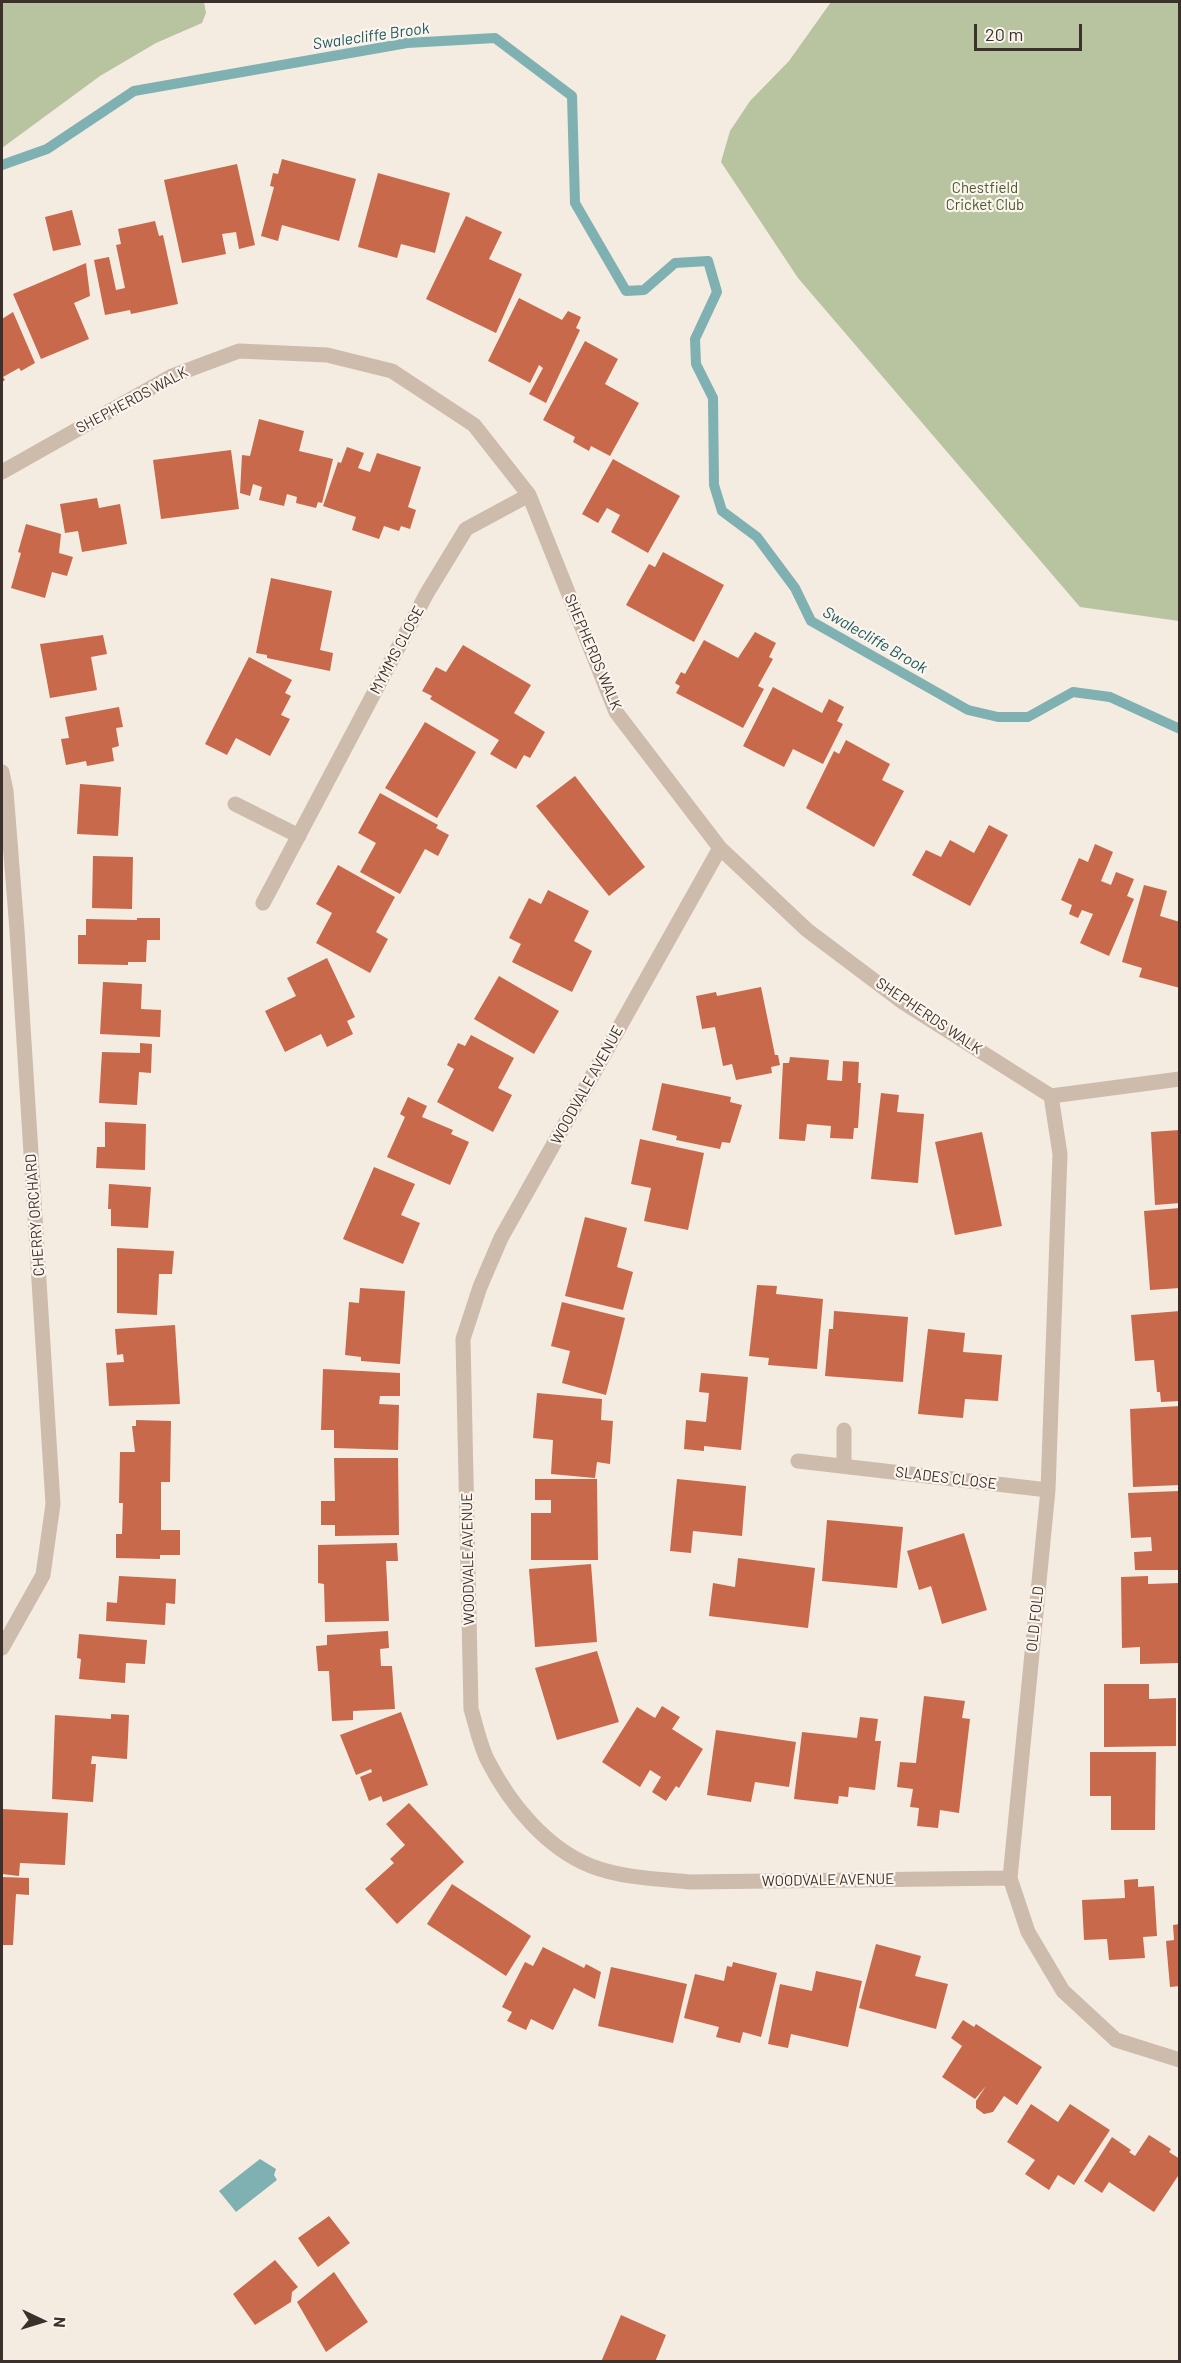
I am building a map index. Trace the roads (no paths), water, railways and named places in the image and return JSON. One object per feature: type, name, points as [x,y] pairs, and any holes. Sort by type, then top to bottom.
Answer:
[{"type":"street","name":"SHEPHERDS WALK","points":[[2,472],[172,376],[239,351],[327,355],[392,371],[474,425],[529,495],[616,712],[720,848],[807,930],[904,1003],[1051,1096]]},
{"type":"street","name":"MYMMS CLOSE","points":[[263,903],[427,592],[466,529],[529,495]]},
{"type":"street","name":"CHERRY ORCHARD","points":[[2,772],[6,791],[17,930],[53,1504],[43,1575],[2,1648]]},
{"type":"street","points":[[235,804],[299,836]]},
{"type":"street","name":"WOODVALE AVENUE","points":[[720,848],[501,1238],[480,1287],[463,1339],[471,1709],[487,1760],[545,1840],[591,1866],[638,1877],[690,1882],[1010,1878]]},
{"type":"street","points":[[1051,1096],[1179,1079]]},
{"type":"street","name":"OLD FOLD","points":[[1051,1096],[1060,1154],[1048,1490],[1010,1878],[1028,1932],[1063,1991],[1116,2040],[1179,2060]]},
{"type":"street","points":[[844,1430],[844,1466]]},
{"type":"street","name":"SLADES CLOSE","points":[[798,1461],[1048,1490]]},
{"type":"water","points":[[260,2159],[276,2169],[274,2175],[277,2180],[236,2212],[219,2191]]},
{"type":"waterway","name":"Swalecliffe Brook","points":[[2,165],[47,149],[134,91],[407,43],[495,38],[572,96],[575,203],[626,291],[644,290],[675,263],[708,261],[717,292],[695,339],[696,364],[713,398],[714,485],[722,511],[757,537],[795,588],[811,621],[968,710],[998,717],[1028,717],[1073,692],[1110,697],[1180,729]]},
{"type":"park label","name":"Chestfield Cricket Club","points":[[985,196]]}]
